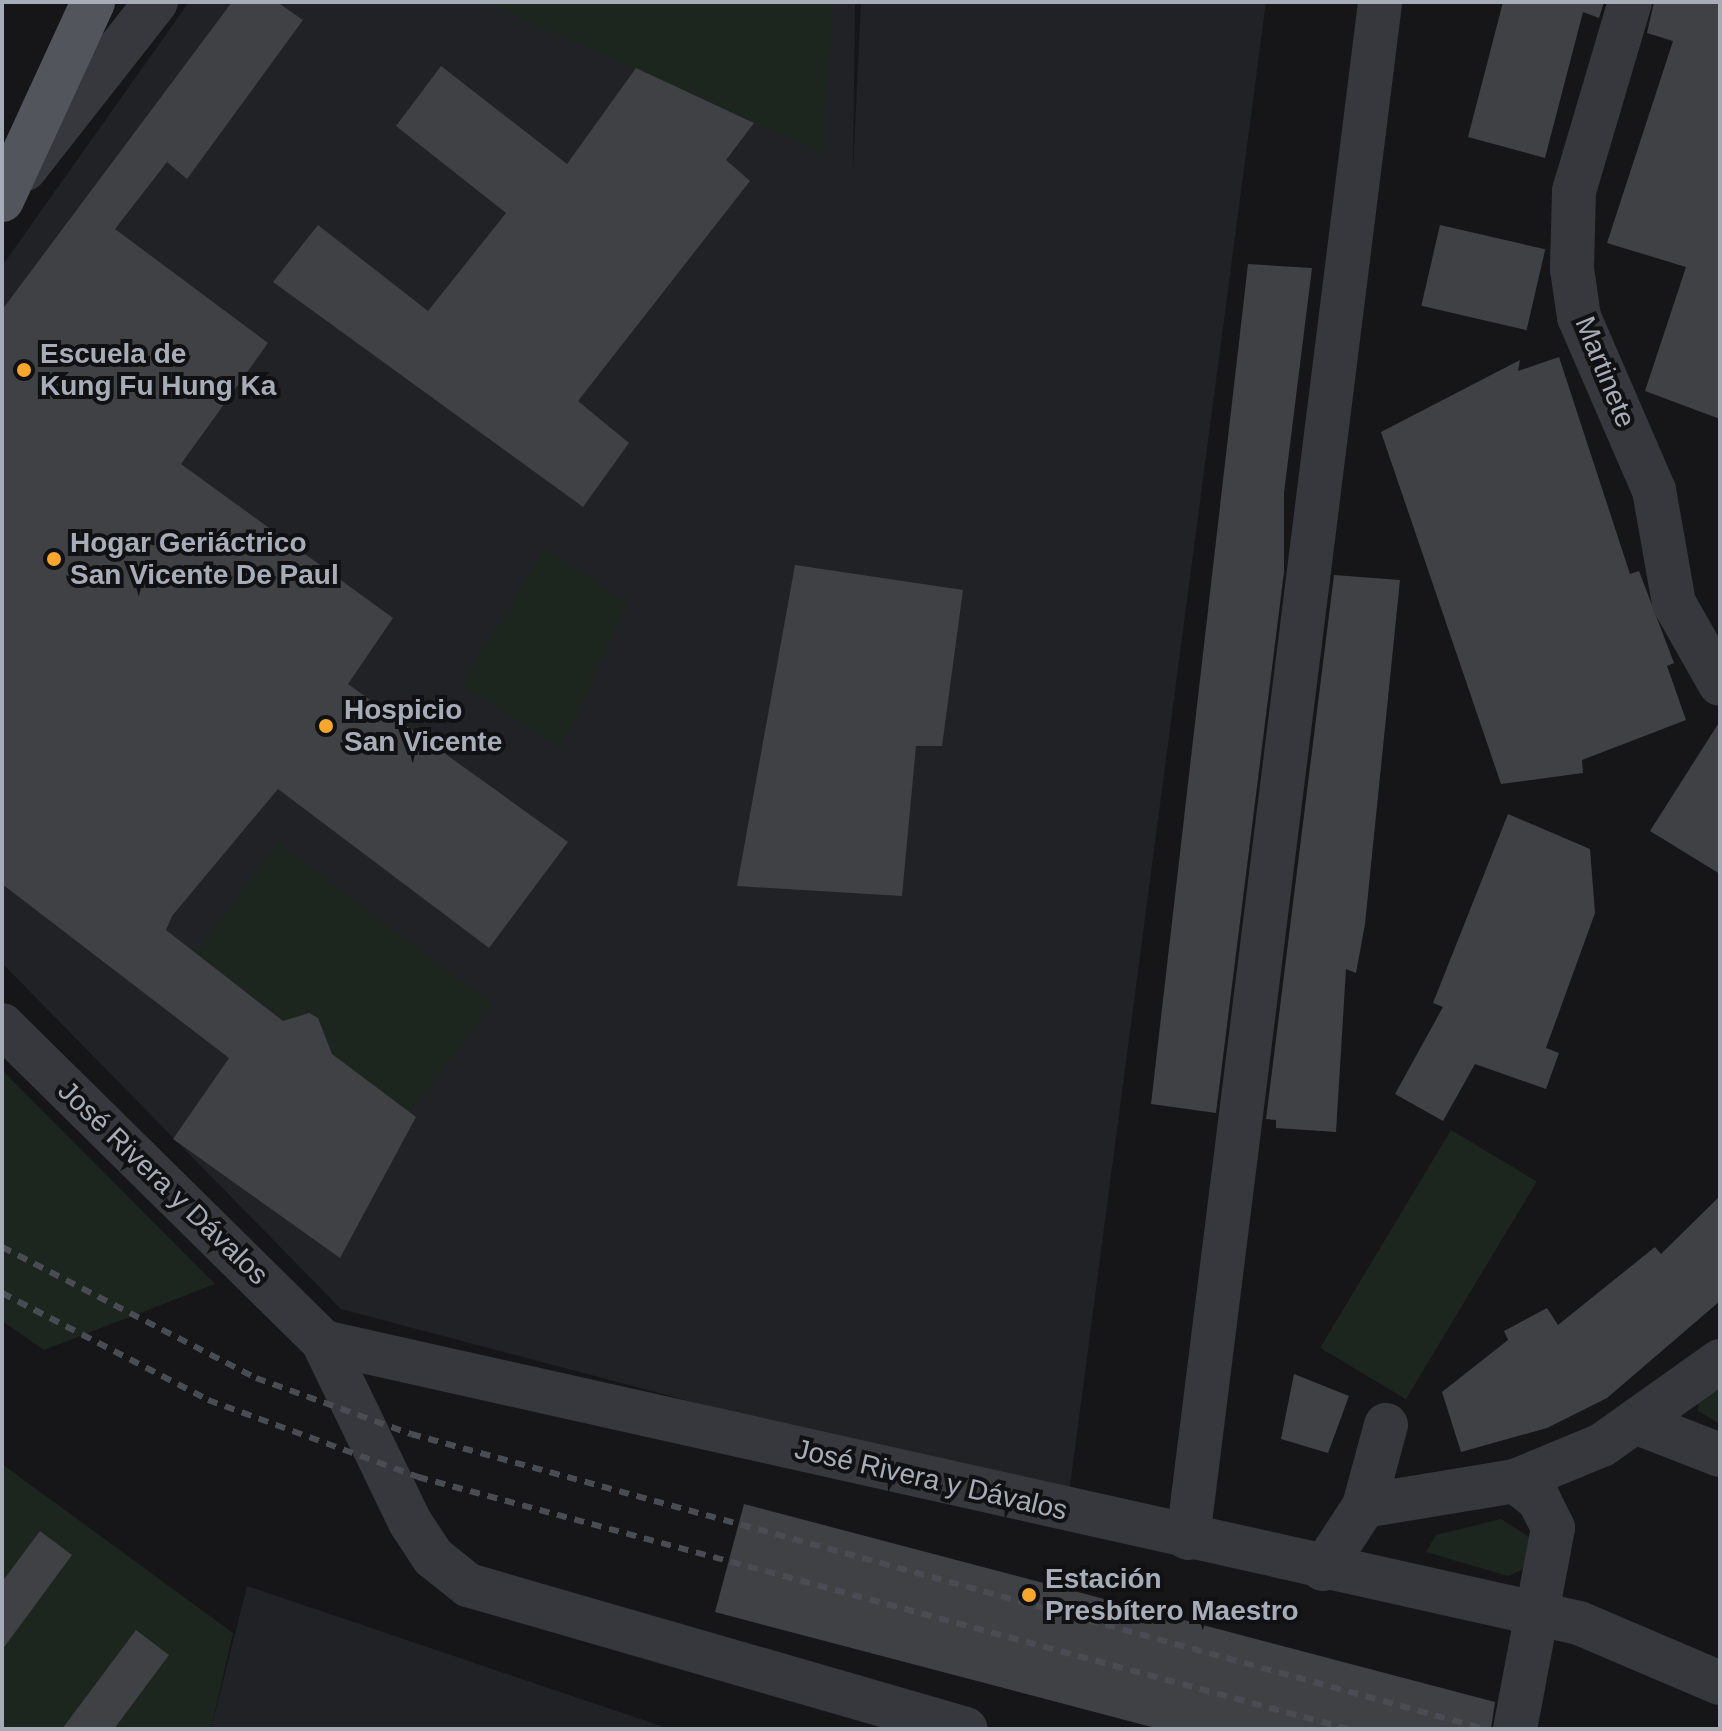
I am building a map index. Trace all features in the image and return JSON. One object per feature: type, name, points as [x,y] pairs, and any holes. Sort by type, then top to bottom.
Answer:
[{"type":"main road","points":[[9,190],[93,2]]},
{"type":"street","points":[[9,190],[156,2]]},
{"type":"street","points":[[1188,1538],[1380,2]]},
{"type":"street","name":"Martinete","points":[[1630,2],[1574,191],[1572,269],[1579,317],[1654,490],[1674,603],[1720,684]]},
{"type":"street","name":"José Rivera y Dávalos","points":[[2,1025],[323,1342],[410,1522],[433,1557],[468,1585],[966,1729]]},
{"type":"street","name":"José Rivera y Dávalos","points":[[323,1342],[1323,1569],[1579,1623],[1720,1683]]},
{"type":"street","points":[[1364,1506],[1515,1481],[1602,1445],[1720,1361]]},
{"type":"street","points":[[1635,1422],[1720,1455]]},
{"type":"street","points":[[1323,1569],[1364,1506],[1386,1425]]},
{"type":"street","points":[[1515,1481],[1539,1500],[1553,1528],[1540,1615],[1515,1729]]},
{"type":"shaded area","points":[[189,2],[855,2],[853,170],[861,2],[1266,2],[1068,1501],[341,1309],[2,963],[2,266]]},
{"type":"shaded area","points":[[485,2],[832,2],[823,153]]},
{"type":"shaded area","points":[[545,548],[628,604],[560,748],[462,684]]},
{"type":"shaded area","points":[[278,843],[492,1004],[409,1114],[195,953]]},
{"type":"shaded area","points":[[2,1070],[215,1284],[44,1350],[2,1321]]},
{"type":"shaded area","points":[[1451,1130],[1537,1182],[1406,1399],[1320,1348]]},
{"type":"shaded area","points":[[1720,1378],[1720,1424],[1698,1411],[1699,1397]]},
{"type":"shaded area","points":[[2,1464],[233,1633],[211,1729],[2,1729]]},
{"type":"shaded area","points":[[1501,1519],[1529,1537],[1532,1561],[1520,1571],[1508,1576],[1426,1552],[1436,1535]]},
{"type":"shaded area","points":[[247,1586],[670,1729],[211,1729]]},
{"type":"building","points":[[232,2],[277,2],[303,20],[187,179],[167,162],[115,229],[268,343],[181,464],[393,618],[348,684],[568,842],[489,948],[278,789],[172,916],[166,930],[283,1021],[309,1013],[318,1018],[332,1054],[416,1117],[340,1258],[173,1139],[229,1058],[2,884],[2,310]]},
{"type":"building","points":[[1503,2],[1604,2],[1599,18],[1583,12],[1545,158],[1468,137]]},
{"type":"building","points":[[1654,2],[1720,2],[1720,419],[1645,391],[1686,267],[1607,243],[1673,41],[1647,33]]},
{"type":"building","points":[[441,66],[567,164],[636,68],[754,123],[726,160],[750,181],[578,401],[629,443],[583,507],[273,282],[318,225],[428,311],[506,213],[396,126]]},
{"type":"building","points":[[1440,225],[1545,249],[1527,330],[1421,306]]},
{"type":"building","points":[[1248,264],[1312,268],[1284,493],[1284,572],[1216,1113],[1151,1104]]},
{"type":"building","points":[[1559,357],[1630,574],[1639,571],[1674,663],[1667,666],[1686,720],[1582,760],[1583,773],[1501,784],[1381,432],[1520,360],[1518,371]]},
{"type":"building","points":[[795,565],[963,590],[942,746],[916,746],[902,896],[737,886]]},
{"type":"building","points":[[1334,575],[1400,580],[1365,924],[1356,973],[1346,969],[1336,1132],[1276,1128],[1276,1120],[1266,1119]]},
{"type":"building","points":[[1720,721],[1720,874],[1650,831]]},
{"type":"building","points":[[1508,814],[1590,849],[1595,913],[1546,1048],[1559,1053],[1546,1089],[1475,1064],[1443,1121],[1395,1094],[1443,1007],[1433,1003]]},
{"type":"building","points":[[1720,1196],[1720,1301],[1607,1398],[1547,1428],[1461,1452],[1442,1392],[1508,1340],[1504,1331],[1547,1308],[1558,1325],[1655,1247],[1661,1254]]},
{"type":"building","points":[[1294,1374],[1349,1396],[1328,1453],[1281,1439]]},
{"type":"building","points":[[744,1504],[1495,1702],[1491,1729],[1159,1729],[715,1612]]},
{"type":"building","points":[[40,1531],[72,1555],[2,1650],[2,1582]]},
{"type":"building","points":[[136,1630],[169,1655],[114,1729],[62,1729]]},
{"type":"railway","points":[[2,1247],[256,1378],[411,1434],[1485,1729]]},
{"type":"railway","points":[[2,1293],[208,1400],[418,1477],[1348,1729]]},
{"type":"place","name":"Escuela de Kung Fu Hung Ka","points":[[24,370]]},
{"type":"place","name":"Hogar Geriáctrico San Vicente De Paul","points":[[54,559]]},
{"type":"place","name":"Hospicio San Vicente","points":[[326,726]]},
{"type":"place","name":"Estación Presbítero Maestro","points":[[1029,1595]]}]
